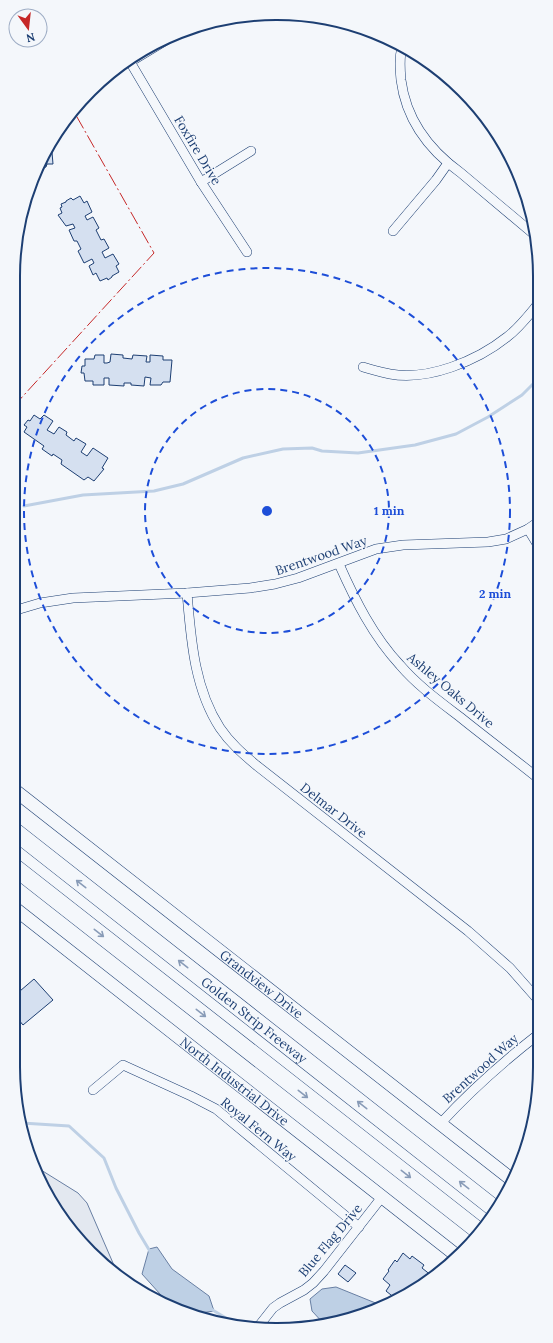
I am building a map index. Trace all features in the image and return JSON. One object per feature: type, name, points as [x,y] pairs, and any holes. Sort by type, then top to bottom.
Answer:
[{"type":"highway","name":"Golden Strip Freeway","points":[[20,836],[492,1206]]},
{"type":"highway","name":"Golden Strip Freeway","points":[[20,871],[475,1228]]},
{"type":"street","points":[[402,52],[400,69],[402,87],[413,120],[429,144],[448,163],[529,230]]},
{"type":"street","name":"Foxfire Drive","points":[[131,65],[201,182],[246,252]]},
{"type":"street","points":[[201,182],[251,151]]},
{"type":"street","points":[[393,231],[436,180],[448,163]]},
{"type":"street","points":[[363,367],[401,375],[429,373],[452,367],[470,360],[507,337],[533,310]]},
{"type":"street","name":"Brentwood Way","points":[[20,609],[40,603],[73,598],[187,593],[250,588],[275,584],[298,578],[376,549],[389,546],[488,542],[506,539],[528,530],[533,526]]},
{"type":"street","points":[[528,530],[533,538]]},
{"type":"street","name":"Ashley Oaks Drive","points":[[339,564],[351,591],[367,619],[383,645],[400,666],[438,700],[533,774]]},
{"type":"street","name":"Delmar Drive","points":[[187,593],[193,654],[200,682],[213,717],[230,742],[256,765],[468,931],[510,968],[533,994]]},
{"type":"street","name":"Grandview Drive","points":[[20,795],[508,1177]]},
{"type":"street","name":"North Industrial Drive","points":[[20,913],[453,1253]]},
{"type":"street","name":"Brentwood Way","points":[[440,1124],[490,1073],[533,1038]]},
{"type":"street","name":"Royal Fern Way","points":[[93,1090],[123,1065],[191,1096],[216,1109],[359,1227]]},
{"type":"street","name":"Blue Flag Drive","points":[[262,1322],[273,1308],[313,1284],[382,1197]]},
{"type":"shaded area","points":[[42,1171],[78,1193],[87,1203],[113,1263],[95,1248],[73,1223],[54,1195]]},
{"type":"water","points":[[157,1247],[172,1269],[209,1296],[214,1311],[205,1312],[162,1297],[142,1274],[149,1249]]},
{"type":"water","points":[[336,1287],[375,1303],[343,1314],[320,1319],[312,1311],[310,1299],[322,1289]]},
{"type":"building","points":[[52,152],[53,164],[47,164],[44,167]]},
{"type":"building","points":[[80,196],[84,203],[87,201],[92,212],[85,216],[87,220],[93,217],[99,228],[96,230],[101,240],[104,239],[109,248],[102,252],[105,258],[113,254],[119,264],[116,266],[119,272],[108,280],[107,278],[100,281],[96,273],[93,275],[89,266],[94,263],[92,259],[84,263],[78,251],[81,249],[77,241],[74,241],[69,230],[75,228],[73,224],[66,226],[58,215],[62,213],[60,208],[62,207],[61,204],[71,198],[73,200]]},
{"type":"building","points":[[111,354],[123,355],[123,358],[132,359],[133,355],[147,356],[146,362],[150,362],[150,355],[163,356],[163,360],[172,360],[170,382],[163,382],[161,385],[150,385],[151,378],[145,377],[144,386],[131,385],[131,383],[124,383],[124,386],[109,385],[109,378],[104,378],[104,385],[93,385],[93,381],[85,381],[84,373],[81,373],[82,366],[85,366],[85,359],[94,359],[95,355],[104,355],[104,363],[107,363],[110,362]]},
{"type":"building","points":[[34,415],[40,419],[44,415],[53,421],[47,430],[54,434],[59,427],[67,432],[66,435],[74,441],[76,438],[86,444],[81,452],[87,456],[93,448],[108,458],[102,468],[104,469],[94,481],[88,477],[84,480],[61,464],[62,460],[53,454],[52,456],[42,449],[44,446],[24,432],[27,427],[24,425],[28,420],[30,421]]},
{"type":"building","points":[[34,979],[53,1000],[23,1025],[20,1021],[20,991]]},
{"type":"building","points":[[403,1253],[410,1259],[412,1256],[424,1265],[422,1268],[429,1273],[392,1296],[386,1291],[390,1285],[383,1279],[395,1260],[397,1262]]},
{"type":"building","points":[[345,1265],[356,1273],[348,1282],[338,1274]]},
{"type":"waterway","points":[[24,506],[83,495],[154,491],[183,484],[243,458],[283,449],[312,448],[322,451],[358,453],[415,445],[456,434],[488,417],[522,395],[533,384]]},
{"type":"waterway","points":[[27,1123],[69,1126],[104,1158],[116,1188],[151,1253]]},
{"type":"waterway","points":[[211,1309],[226,1318]]},
{"type":"power","points":[[20,399],[154,253],[76,116]]}]
